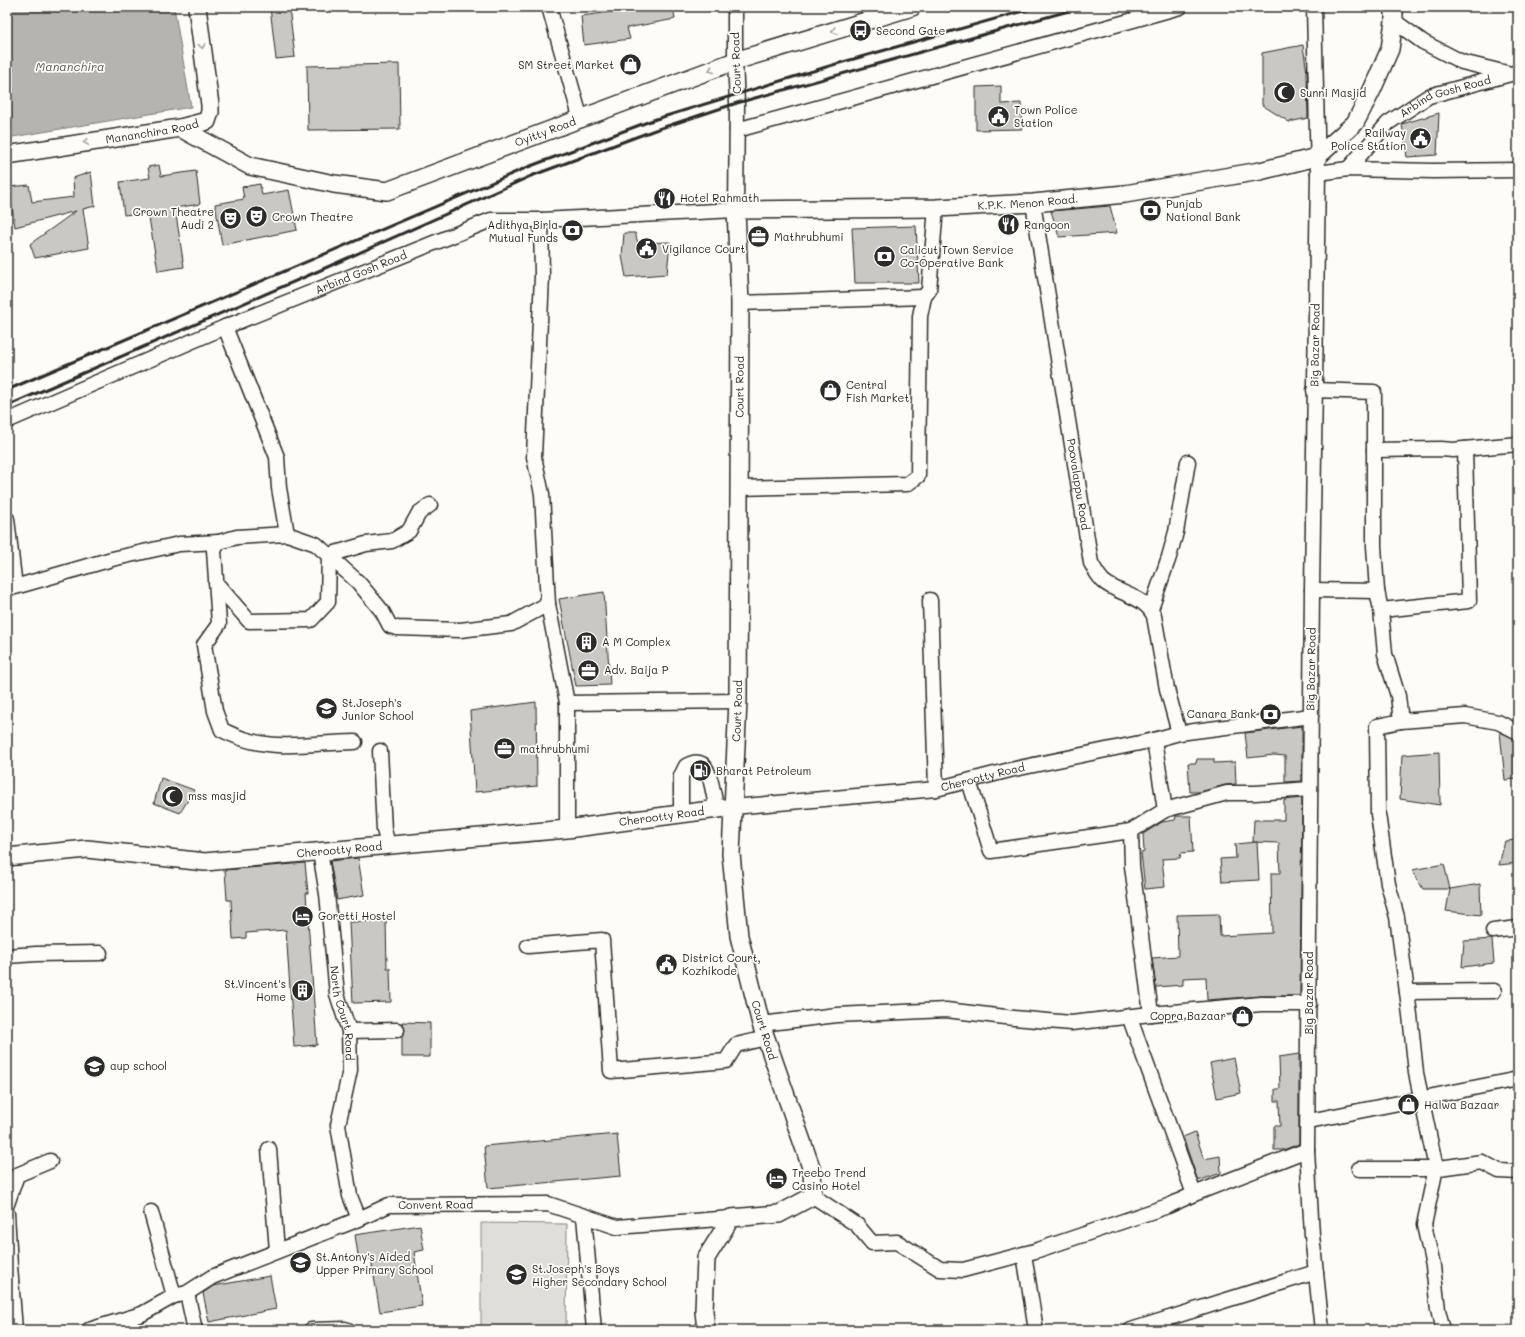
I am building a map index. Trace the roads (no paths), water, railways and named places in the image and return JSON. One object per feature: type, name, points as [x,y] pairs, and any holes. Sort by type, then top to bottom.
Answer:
[{"type":"main road","name":"Mananchira Road","points":[[7,155],[180,128],[207,121],[210,112],[197,7]]},
{"type":"main road","name":"Oyitty Road","points":[[180,128],[250,166],[334,184],[387,191],[735,61],[912,7]]},
{"type":"main road","points":[[1317,165],[1355,123],[1372,90],[1390,49],[1394,14]]},
{"type":"main road","name":"K.P.K. Menon Road.","points":[[736,210],[936,208],[1033,203],[1132,192],[1260,171],[1317,165]]},
{"type":"main road","name":"Court Road","points":[[736,210],[740,303],[738,701],[725,809],[739,936],[763,1031],[812,1170],[813,1196]]},
{"type":"main road","name":"Cherootty Road","points":[[7,857],[86,850],[205,862],[320,852],[388,844],[568,829],[725,809]]},
{"type":"main road","points":[[706,1330],[704,1311],[706,1258],[731,1218],[779,1214],[813,1196]]},
{"type":"street","points":[[549,7],[580,120]]},
{"type":"street","name":"Court Road","points":[[735,7],[737,103],[736,210]]},
{"type":"street","points":[[737,130],[1180,7]]},
{"type":"street","name":"Big Bazar Road","points":[[1314,7],[1317,165],[1307,1150],[1312,1235],[1322,1330]]},
{"type":"street","points":[[1394,14],[1423,42],[1462,62],[1513,73]]},
{"type":"street","name":"Arbind Gosh Road","points":[[1348,169],[1388,123],[1429,96],[1513,73]]},
{"type":"street","points":[[1317,165],[1348,169],[1432,171],[1518,170]]},
{"type":"street","name":"Poovalappu Road","points":[[1033,203],[1091,563],[1096,574],[1104,582],[1134,597],[1151,609]]},
{"type":"street","points":[[739,488],[907,484],[918,476],[920,316],[924,297],[929,290],[936,208]]},
{"type":"street","name":"Arbind Gosh Road","points":[[7,421],[225,327],[491,220],[541,220],[736,210]]},
{"type":"street","points":[[541,220],[542,276],[534,457],[542,494],[548,604],[567,703],[568,829]]},
{"type":"street","points":[[740,303],[924,297]]},
{"type":"street","points":[[225,327],[277,457],[279,488],[287,534]]},
{"type":"street","points":[[1314,390],[1374,392],[1374,546],[1377,591],[1381,610],[1385,654],[1398,696],[1401,720]]},
{"type":"street","points":[[1374,450],[1465,449],[1518,444]]},
{"type":"street","points":[[1381,610],[1469,601],[1465,449]]},
{"type":"street","points":[[1179,734],[1167,689],[1154,616],[1151,609],[1176,532],[1188,462]]},
{"type":"street","points":[[329,555],[366,544],[392,541],[409,531],[419,514],[430,505]]},
{"type":"street","points":[[7,518],[15,587],[112,559],[179,544],[219,542],[238,537],[287,534],[316,544],[329,555],[358,582],[382,611],[390,626],[397,628],[460,630],[511,624],[548,604]]},
{"type":"street","points":[[219,542],[214,550],[219,624],[204,645],[215,711],[222,730],[245,740],[266,744],[298,746],[329,742],[355,742]]},
{"type":"street","points":[[216,583],[249,621],[311,620],[328,602],[329,555]]},
{"type":"street","points":[[1312,590],[1377,591]]},
{"type":"street","points":[[930,600],[936,789]]},
{"type":"street","points":[[567,703],[738,701]]},
{"type":"street","name":"Cherootty Road","points":[[725,809],[936,789],[1010,770],[1179,734],[1311,716]]},
{"type":"street","points":[[1443,1330],[1438,1310],[1433,1266],[1424,1225],[1436,1168],[1416,1073],[1407,992],[1396,918],[1388,884],[1378,814],[1377,726],[1401,720],[1465,716],[1498,722],[1518,732]]},
{"type":"street","points":[[1154,740],[1165,810]]},
{"type":"street","points":[[380,751],[384,830],[388,844]]},
{"type":"street","points":[[681,814],[683,770],[686,766],[696,763],[701,764],[707,772],[725,809]]},
{"type":"street","points":[[968,781],[991,851],[1131,831],[1165,810],[1227,793],[1255,793],[1310,789]]},
{"type":"street","points":[[1131,831],[1132,866],[1151,1014]]},
{"type":"street","name":"North Court Road","points":[[320,852],[327,894],[337,994],[349,1031],[350,1070],[338,1125],[350,1196],[359,1219]]},
{"type":"street","points":[[1493,931],[1518,928]]},
{"type":"street","points":[[528,946],[602,940],[611,1071],[726,1061],[736,1045],[763,1031],[837,1015],[946,1010],[1071,1023],[1261,1004],[1309,1004]]},
{"type":"street","points":[[7,956],[100,953]]},
{"type":"street","points":[[1407,992],[1494,991]]},
{"type":"street","points":[[1129,1016],[1194,1194]]},
{"type":"street","points":[[349,1031],[397,1030]]},
{"type":"street","points":[[1308,1121],[1518,1079]]},
{"type":"street","points":[[269,1149],[277,1251]]},
{"type":"street","points":[[813,1196],[857,1225],[872,1243],[897,1242],[940,1270],[963,1270],[1024,1254],[1168,1206],[1194,1194],[1307,1150]]},
{"type":"street","points":[[7,1204],[17,1175],[50,1161]]},
{"type":"street","points":[[1359,1169],[1436,1168],[1482,1162],[1499,1171],[1518,1172]]},
{"type":"street","name":"Convent Road","points":[[90,1330],[142,1314],[181,1295],[212,1277],[359,1219],[389,1205],[548,1204],[617,1227],[731,1218]]},
{"type":"street","points":[[151,1212],[181,1295],[196,1330]]},
{"type":"street","points":[[7,1213],[15,1330]]},
{"type":"street","points":[[584,1216],[594,1330]]},
{"type":"street","points":[[1024,1254],[1036,1330]]},
{"type":"street","points":[[1131,1330],[1316,1272]]},
{"type":"street","points":[[311,1330],[348,1330]]},
{"type":"water","name":"Mananchira","points":[[7,7],[174,7],[191,107],[7,138]]},
{"type":"railway","points":[[7,390],[528,167],[653,120],[836,64],[1037,7]]},
{"type":"railway","points":[[7,406],[314,273],[531,176],[655,130],[737,103],[1083,7]]},
{"type":"place","name":"Second Gate","points":[[861,31]]},
{"type":"place","name":"SM Street Market","points":[[630,65]]},
{"type":"place","name":"Sunni Masjid","points":[[1285,93]]},
{"type":"place","name":"Town Police Station","points":[[999,116]]},
{"type":"place","name":"Railway Police Station","points":[[1421,139]]},
{"type":"place","name":"Hotel Rahmath","points":[[664,198]]},
{"type":"place","name":"Punjab National Bank","points":[[1150,210]]},
{"type":"place","name":"Crown Theatre","points":[[256,217]]},
{"type":"place","name":"Crown Theatre Audi 2","points":[[230,218]]},
{"type":"place","name":"Rangoon","points":[[1009,225]]},
{"type":"place","name":"Adithya Birla Mutual Funds","points":[[573,231]]},
{"type":"place","name":"Mathrubhumi","points":[[758,237]]},
{"type":"place","name":"Vigilance Court","points":[[646,249]]},
{"type":"place","name":"Calicut Town Service Co-Operative Bank","points":[[885,256]]},
{"type":"place","name":"Central Fish Market","points":[[830,391]]},
{"type":"place","name":"A M Complex","points":[[587,642]]},
{"type":"place","name":"Adv. Baija P","points":[[589,670]]},
{"type":"place","name":"St.Joseph's Junior School","points":[[326,709]]},
{"type":"place","name":"Canara Bank","points":[[1271,714]]},
{"type":"place","name":"mathrubhumi","points":[[504,749]]},
{"type":"place","name":"Bharat Petroleum","points":[[700,771]]},
{"type":"place","name":"mss masjid","points":[[173,796]]},
{"type":"place","name":"Goretti Hostel","points":[[302,916]]},
{"type":"place","name":"District Court, Kozhikode","points":[[666,964]]},
{"type":"place","name":"St.Vincent's Home","points":[[302,990]]},
{"type":"place","name":"Copra Bazaar","points":[[1242,1016]]},
{"type":"place","name":"aup school","points":[[94,1066]]},
{"type":"place","name":"Halwa Bazaar","points":[[1409,1105]]},
{"type":"place","name":"Treebo Trend Casino Hotel","points":[[776,1179]]},
{"type":"place","name":"St.Antony's Aided Upper Primary School","points":[[301,1263]]},
{"type":"place","name":"St.Joseph's Boys Higher Secondary School","points":[[516,1275]]}]
